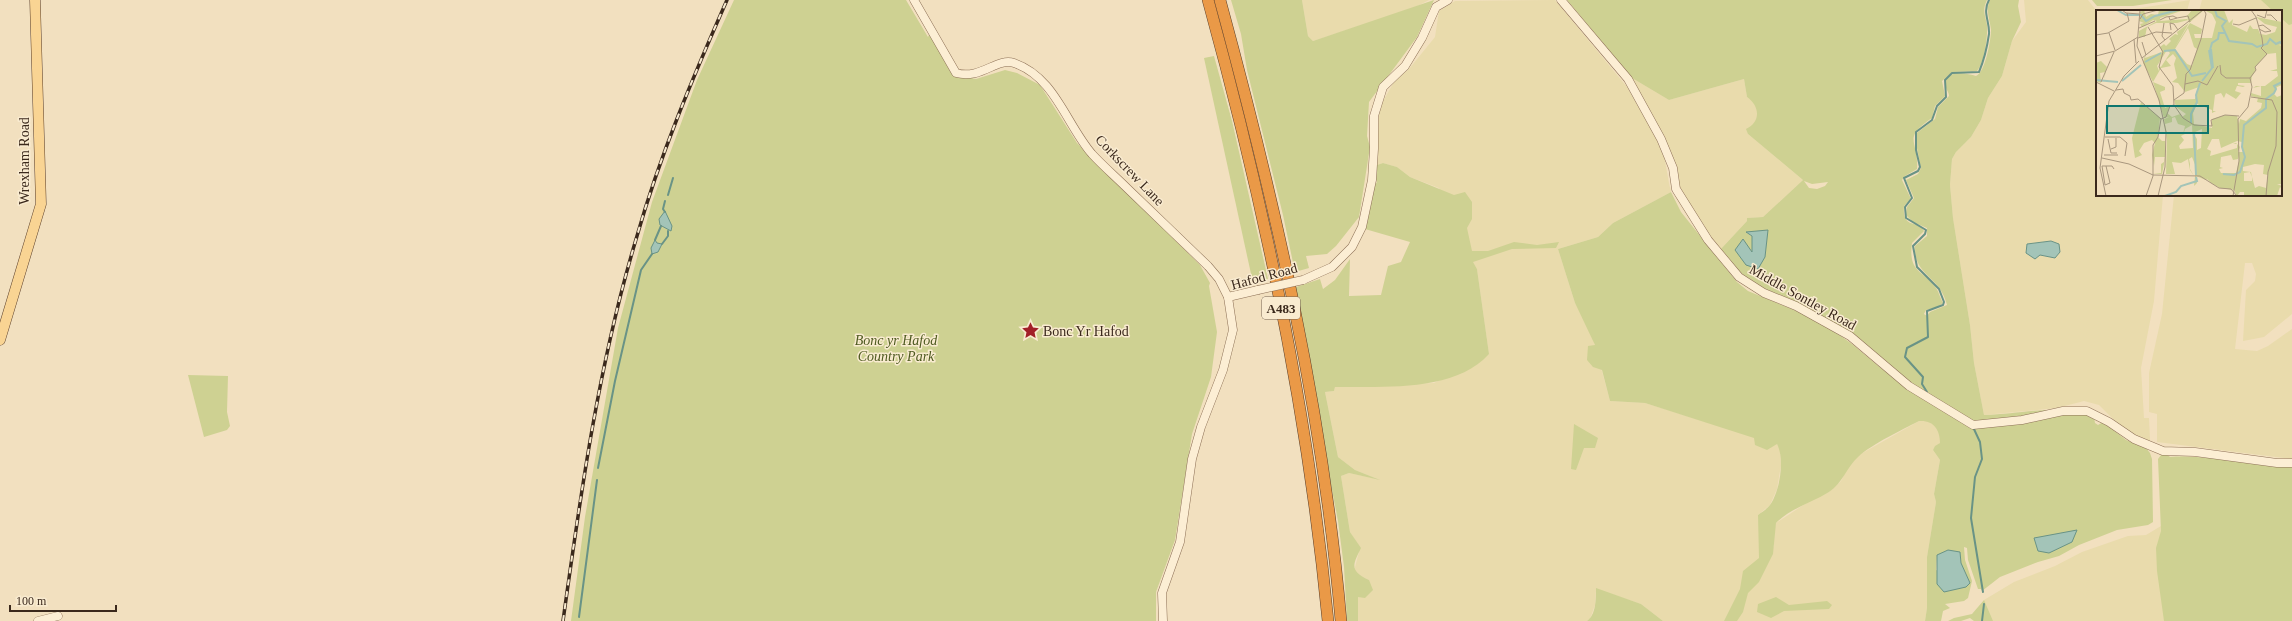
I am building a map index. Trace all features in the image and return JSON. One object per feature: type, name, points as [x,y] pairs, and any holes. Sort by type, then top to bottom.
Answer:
[{"type":"highway","name":"A483","points":[[1208,0],[1249,160],[1280,302],[1310,468],[1328,621]]},
{"type":"highway","name":"A483","points":[[1220,0],[1251,111],[1305,367],[1324,484],[1340,621]]},
{"type":"main road","name":"Wrexham Road","points":[[0,340],[41,204],[35,0]]},
{"type":"street","name":"Corkscrew Lane","points":[[914,0],[956,73],[964,75],[977,74],[1002,63],[1013,62],[1025,68],[1050,88],[1092,153],[1208,266],[1219,279],[1228,297]]},
{"type":"street","name":"Hafod Road","points":[[1164,621],[1162,593],[1180,542],[1192,459],[1201,427],[1223,370],[1233,330],[1228,297],[1303,280],[1332,267],[1352,247],[1362,227],[1372,180],[1374,116],[1383,87],[1405,66],[1422,38],[1436,7],[1448,0]]},
{"type":"street","name":"Middle Sontley Road","points":[[1562,0],[1628,79],[1661,139],[1672,168],[1676,189],[1708,240],[1739,277],[1764,293],[1796,306],[1850,336],[1909,386],[1973,425],[2022,420],[2063,411],[2087,411],[2109,422],[2134,439],[2163,451],[2195,452],[2277,463],[2292,463]]},
{"type":"street","points":[[38,621],[58,616]]},
{"type":"shaded area","points":[[1302,0],[1429,0],[1414,8],[1313,41],[1308,36]]},
{"type":"shaded area","points":[[1555,0],[1627,87],[1663,150],[1671,192],[1613,223],[1598,237],[1558,249],[1575,303],[1593,338],[1610,401],[1645,403],[1777,444],[1780,449],[1781,465],[1777,489],[1770,505],[1758,515],[1760,534],[1774,547],[1773,535],[1776,523],[1811,500],[1829,492],[1841,481],[1848,467],[1859,455],[1919,421],[1927,420],[1934,424],[1940,433],[1940,443],[1933,450],[1940,460],[1934,494],[1936,502],[1927,557],[1927,608],[1925,621],[1663,621],[1641,604],[1596,589],[1595,605],[1590,619],[1587,621],[1358,621],[1358,596],[1369,580],[1356,574],[1354,571],[1360,548],[1350,532],[1341,476],[1349,473],[1377,479],[1355,470],[1338,457],[1325,392],[1334,391],[1335,387],[1434,383],[1489,354],[1477,269],[1467,253],[1439,188],[1410,177],[1397,167],[1383,163],[1377,165],[1379,108],[1394,82],[1409,69],[1435,37],[1439,11],[1455,1]]},
{"type":"shaded area","points":[[2024,0],[2088,0],[2095,9],[2134,9],[2190,0],[2187,10],[2096,10],[2096,196],[2163,196],[2154,301],[2141,368],[2144,418],[2149,418],[2150,440],[2144,440],[2123,429],[2099,405],[2084,401],[2057,408],[1984,415],[1974,363],[1970,325],[1953,218],[1950,185],[1952,159],[1956,152],[1971,137],[1981,120],[1988,98],[2002,76],[2012,41],[2026,22]],"holes":[[[2051,241],[2059,245],[2048,257],[2040,255],[2027,244]]]},
{"type":"shaded area","points":[[2202,0],[2272,0],[2292,16],[2292,314],[2264,337],[2243,341],[2246,290],[2255,281],[2256,274],[2252,263],[2245,263],[2235,349],[2257,351],[2268,346],[2292,329],[2292,459],[2157,442],[2157,414],[2149,412],[2149,373],[2162,314],[2174,196],[2282,196],[2282,10],[2199,10]]},
{"type":"shaded area","points":[[1632,78],[1669,100],[1744,79],[1747,97],[1753,101],[1757,108],[1757,121],[1748,134],[1803,180],[1763,217],[1747,218],[1747,221],[1720,250],[1678,191],[1674,161]]},
{"type":"shaded area","points":[[2161,526],[2166,621],[1984,621],[1984,600],[2014,582],[2055,566],[2082,552],[2128,536],[2146,535]]},
{"type":"green space","name":"Bonc yr Hafod Country Park","points":[[734,0],[906,0],[928,37],[929,35],[961,76],[976,79],[1005,70],[1017,73],[1040,85],[1077,143],[1200,265],[1210,283],[1209,286],[1217,332],[1211,377],[1192,434],[1175,540],[1156,592],[1156,621],[571,621],[585,517],[618,328],[652,202],[697,80]]},
{"type":"green space","points":[[1231,0],[1302,0],[1308,36],[1313,41],[1434,0],[1417,37],[1369,102],[1367,136],[1370,147],[1359,217],[1336,246],[1327,254],[1306,256],[1309,268],[1295,272],[1283,215],[1247,70],[1241,34]]},
{"type":"green space","points":[[1567,0],[1987,0],[1984,10],[1987,25],[1986,43],[1982,62],[1977,71],[1952,72],[1942,81],[1945,96],[1935,106],[1932,118],[1917,131],[1914,136],[1917,169],[1905,176],[1902,180],[1911,199],[1904,206],[1905,218],[1911,223],[1921,227],[1924,231],[1912,243],[1911,253],[1914,266],[1936,288],[1943,303],[1937,307],[1926,310],[1924,314],[1927,316],[1930,312],[1947,305],[1944,295],[1939,287],[1923,270],[1916,256],[1915,246],[1927,236],[1927,228],[1913,222],[1906,215],[1907,207],[1914,198],[1906,180],[1918,174],[1921,168],[1917,148],[1917,133],[1935,119],[1938,107],[1949,96],[1945,84],[1946,79],[1949,76],[1962,73],[1976,76],[1982,69],[1987,56],[1991,35],[1988,11],[1990,0],[2019,0],[2018,6],[2021,22],[2012,41],[2002,76],[1988,98],[1981,120],[1971,137],[1956,152],[1952,159],[1950,185],[1953,218],[1970,325],[1974,363],[1984,415],[2039,410],[2079,413],[2094,417],[2095,423],[2098,425],[2103,422],[2126,440],[2146,448],[2152,459],[2153,522],[2148,525],[2117,530],[2079,545],[2059,556],[2038,562],[2000,577],[1982,591],[1981,589],[1978,589],[1968,560],[1967,548],[1964,547],[1965,560],[1972,581],[1968,598],[1964,601],[1945,604],[1950,608],[1943,611],[1941,621],[1925,621],[1927,608],[1927,557],[1936,502],[1934,494],[1940,460],[1933,450],[1935,446],[1940,443],[1940,438],[1937,430],[1932,424],[1929,422],[1919,421],[1871,447],[1854,461],[1834,489],[1788,513],[1776,523],[1773,554],[1759,582],[1748,593],[1743,612],[1737,621],[1724,621],[1740,589],[1743,571],[1759,558],[1758,515],[1769,506],[1774,499],[1779,484],[1781,458],[1777,444],[1767,450],[1755,445],[1754,438],[1645,403],[1610,401],[1602,370],[1593,367],[1587,360],[1588,346],[1595,345],[1575,303],[1558,249],[1598,237],[1613,223],[1671,192],[1681,212],[1737,282],[1748,291],[1806,315],[1831,329],[1882,369],[1887,364],[1792,301],[1759,286],[1740,273],[1720,250],[1747,221],[1747,218],[1763,217],[1803,180],[1748,134],[1746,129],[1754,122],[1757,114],[1754,105],[1747,97],[1744,79],[1669,100],[1632,78]],"holes":[[[1804,181],[1812,184],[1828,182],[1825,186],[1817,189],[1809,188]],[[1768,230],[1746,265],[1752,253],[1752,236],[1747,233]],[[1960,553],[1961,563],[1970,583],[1936,570],[1937,555]]]},
{"type":"green space","points":[[2092,0],[2172,0],[2133,6],[2097,6]]},
{"type":"green space","points":[[2261,0],[2292,0],[2292,24],[2289,25],[2282,19],[2282,10],[2272,10]]},
{"type":"green space","points":[[1214,56],[1232,121],[1268,279],[1253,283],[1204,58]]},
{"type":"green space","points":[[1383,163],[1397,167],[1410,177],[1454,195],[1465,192],[1472,202],[1472,219],[1467,228],[1472,251],[1488,251],[1514,242],[1537,245],[1559,242],[1556,248],[1512,249],[1473,262],[1477,269],[1489,354],[1474,367],[1457,375],[1416,385],[1335,387],[1334,391],[1325,392],[1338,457],[1355,470],[1380,480],[1349,473],[1341,476],[1350,532],[1361,548],[1354,567],[1358,574],[1369,580],[1373,590],[1365,598],[1358,597],[1358,621],[1347,621],[1344,567],[1338,521],[1293,288],[1320,279],[1323,289],[1335,280],[1350,259],[1349,296],[1381,295],[1388,266],[1401,262],[1410,242],[1365,229],[1372,188],[1377,182],[1375,176],[1377,165]]},
{"type":"green space","points":[[188,375],[228,376],[227,412],[230,426],[227,430],[204,437]]},
{"type":"green space","points":[[1574,424],[1598,438],[1595,448],[1584,448],[1576,470],[1571,469]]},
{"type":"green space","points":[[2167,454],[2170,457],[2201,457],[2262,465],[2292,467],[2292,621],[2164,621],[2157,571],[2156,548],[2161,531],[2158,459],[2161,455]]},
{"type":"green space","points":[[1596,588],[1641,604],[1663,621],[1587,621],[1594,611],[1596,602]]},
{"type":"green space","points":[[1776,597],[1789,605],[1827,601],[1832,605],[1829,609],[1784,611],[1771,618],[1757,612],[1758,604]]},
{"type":"green space","points":[[1984,600],[1993,621],[1974,621],[1970,618],[1961,621],[1948,621],[1972,614]]},
{"type":"water","points":[[665,211],[672,226],[671,231],[660,225],[659,219]]},
{"type":"water","points":[[1768,230],[1765,257],[1758,269],[1746,265],[1735,250],[1743,239],[1752,252],[1752,236],[1746,232]]},
{"type":"water","points":[[655,240],[657,243],[662,244],[658,252],[652,254],[651,248]]},
{"type":"water","points":[[2051,241],[2059,244],[2060,252],[2055,258],[2040,255],[2035,259],[2026,253],[2027,244]]},
{"type":"water","points":[[2077,530],[2072,542],[2049,553],[2038,551],[2034,538]]},
{"type":"water","points":[[1948,550],[1960,552],[1961,563],[1970,583],[1966,587],[1944,592],[1937,584],[1937,555]]},
{"type":"waterway","points":[[1927,392],[1922,384],[1923,377],[1905,357],[1907,348],[1928,337],[1927,311],[1943,305],[1944,302],[1939,289],[1917,267],[1913,246],[1925,234],[1926,230],[1906,218],[1905,207],[1912,198],[1904,178],[1918,171],[1920,167],[1916,150],[1916,132],[1932,120],[1937,106],[1946,97],[1945,80],[1952,73],[1979,72],[1985,54],[1989,34],[1986,13],[1989,0]]},
{"type":"waterway","points":[[668,195],[673,178]]},
{"type":"waterway","points":[[665,201],[663,209],[665,212]]},
{"type":"waterway","points":[[655,240],[661,226]]},
{"type":"waterway","points":[[662,244],[668,236],[668,231]]},
{"type":"waterway","points":[[598,468],[615,381],[641,270],[652,254]]},
{"type":"waterway","points":[[1973,427],[1980,442],[1982,459],[1975,477],[1971,518],[1983,592]]},
{"type":"waterway","points":[[579,617],[597,480]]},
{"type":"waterway","points":[[1982,621],[1984,604]]},
{"type":"railway","points":[[563,621],[592,427],[612,331],[624,283],[656,176],[690,87],[727,0]]},
{"type":"place","name":"Bonc Yr Hafod","points":[[1030,331]]}]
